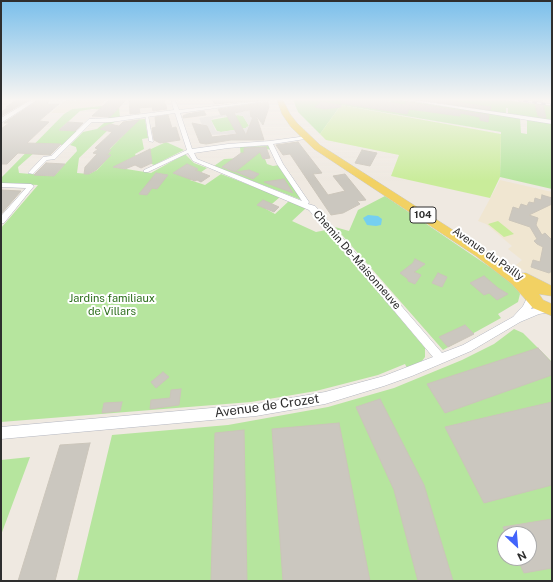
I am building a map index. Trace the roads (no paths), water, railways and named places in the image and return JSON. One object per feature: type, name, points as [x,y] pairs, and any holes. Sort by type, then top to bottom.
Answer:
[{"type":"main road","name":"Avenue du Pailly","points":[[298,127],[334,156],[480,252],[522,283],[539,292],[538,304],[550,309]]},
{"type":"main road","name":"104","points":[[301,127],[305,134]]},
{"type":"main road","name":"Avenue du Pailly","points":[[307,127],[334,156]]},
{"type":"street","points":[[31,173],[45,158],[53,158],[84,127]]},
{"type":"street","points":[[148,127],[151,141]]},
{"type":"street","name":"Chemin De-Maisonneuve","points":[[182,127],[190,151],[195,160],[304,204],[317,212],[440,358]]},
{"type":"street","points":[[146,172],[182,153],[190,151],[280,142],[305,134]]},
{"type":"street","points":[[270,143],[280,164],[306,202],[304,204]]},
{"type":"street","points":[[1,184],[31,186],[1,221]]},
{"type":"street","name":"Avenue de Crozet","points":[[517,319],[539,292]]},
{"type":"street","name":"Avenue de Crozet","points":[[1,433],[256,410],[325,398],[384,381],[450,355],[467,348],[517,319],[538,310],[550,309]]},
{"type":"water","points":[[368,215],[378,216],[382,219],[381,225],[367,225],[363,218]]},
{"type":"park label","name":"Jardins familiaux de Villars","points":[[112,305]]}]
